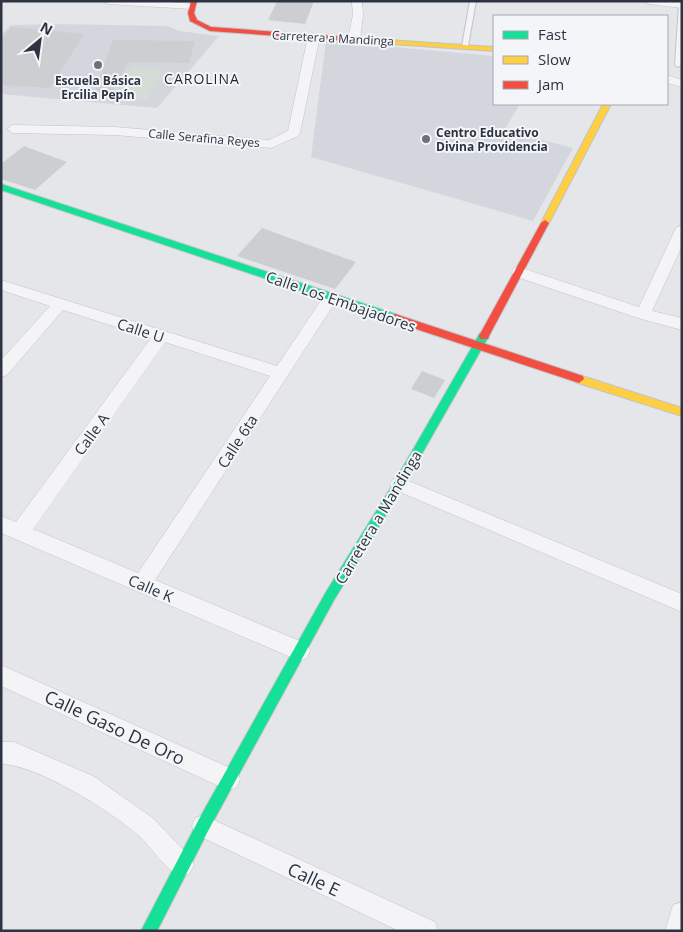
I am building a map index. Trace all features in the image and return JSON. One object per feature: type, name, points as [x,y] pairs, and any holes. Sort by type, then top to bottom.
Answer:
[{"type":"street","points":[[108,1],[193,4]]},
{"type":"street","points":[[354,39],[358,15],[357,1]]},
{"type":"street","points":[[649,1],[681,5]]},
{"type":"street","name":"Carretera a Mandinga","points":[[193,4],[191,13],[194,21],[210,29],[244,33],[493,49]]},
{"type":"street","name":"Calle Serafina Reyes","points":[[13,128],[115,131],[271,144],[294,133],[314,36]]},
{"type":"street","points":[[668,79],[682,84]]},
{"type":"street","name":"Carretera a Mandinga","points":[[149,931],[203,826],[330,596],[400,484],[519,272],[606,105]]},
{"type":"street","name":"Calle Los Embajadores","points":[[1,187],[682,412]]},
{"type":"street","points":[[643,314],[682,230]]},
{"type":"street","points":[[519,272],[643,314],[682,324]]},
{"type":"street","name":"Calle U","points":[[1,286],[281,374]]},
{"type":"street","name":"Calle 6ta","points":[[142,584],[331,297]]},
{"type":"street","points":[[1,371],[60,304]]},
{"type":"street","name":"Calle A","points":[[20,532],[161,336]]},
{"type":"street","points":[[400,484],[682,603]]},
{"type":"street","name":"Calle K","points":[[1,524],[300,651]]},
{"type":"street","name":"Calle Gaso De Oro","points":[[1,675],[229,779]]},
{"type":"street","points":[[1,753],[14,754],[85,784],[146,828],[182,865]]},
{"type":"street","name":"Calle E","points":[[203,826],[426,931]]},
{"type":"street","points":[[677,931],[682,914]]},
{"type":"lane","points":[[465,46],[470,7],[473,1]]},
{"type":"lane","points":[[678,65],[681,5]]},
{"type":"shaded area","name":"Escuela Básica Ercilia Pepín","points":[[11,25],[168,26],[179,31],[219,36],[157,108],[1,94],[1,35]]},
{"type":"shaded area","name":"Centro Educativo Divina Providencia","points":[[326,41],[493,56],[493,105],[519,105],[504,130],[573,148],[533,221],[311,157]]},
{"type":"shaded area","points":[[132,67],[163,69],[147,100],[115,97]]},
{"type":"building","points":[[277,1],[314,1],[305,24],[268,20]]},
{"type":"building","points":[[11,27],[84,34],[50,88],[1,85],[1,41]]},
{"type":"building","points":[[113,40],[195,41],[189,63],[129,62],[111,93],[95,92]]},
{"type":"building","points":[[24,146],[67,162],[35,190],[1,179],[1,164]]},
{"type":"building","points":[[262,228],[356,262],[335,289],[237,256]]},
{"type":"building","points":[[422,371],[445,380],[434,398],[411,389]]},
{"type":"traffic: fast","points":[[1,187],[395,318]]},
{"type":"traffic: fast","points":[[149,931],[203,826],[330,596],[399,484],[484,336]]},
{"type":"traffic: slow","points":[[361,40],[493,49]]},
{"type":"traffic: slow","points":[[545,223],[606,105]]},
{"type":"traffic: slow","points":[[579,379],[682,412]]},
{"type":"traffic: jam","points":[[194,1],[191,13],[194,21],[210,29],[361,40]]},
{"type":"traffic: jam","points":[[484,336],[545,223]]},
{"type":"traffic: jam","points":[[395,318],[579,379]]},
{"type":"place","name":"Escuela Básica Ercilia Pepín","points":[[98,65]]},
{"type":"place","name":"Centro Educativo Divina Providencia","points":[[426,139]]},
{"type":"district","name":"CAROLINA","points":[[202,78]]}]
